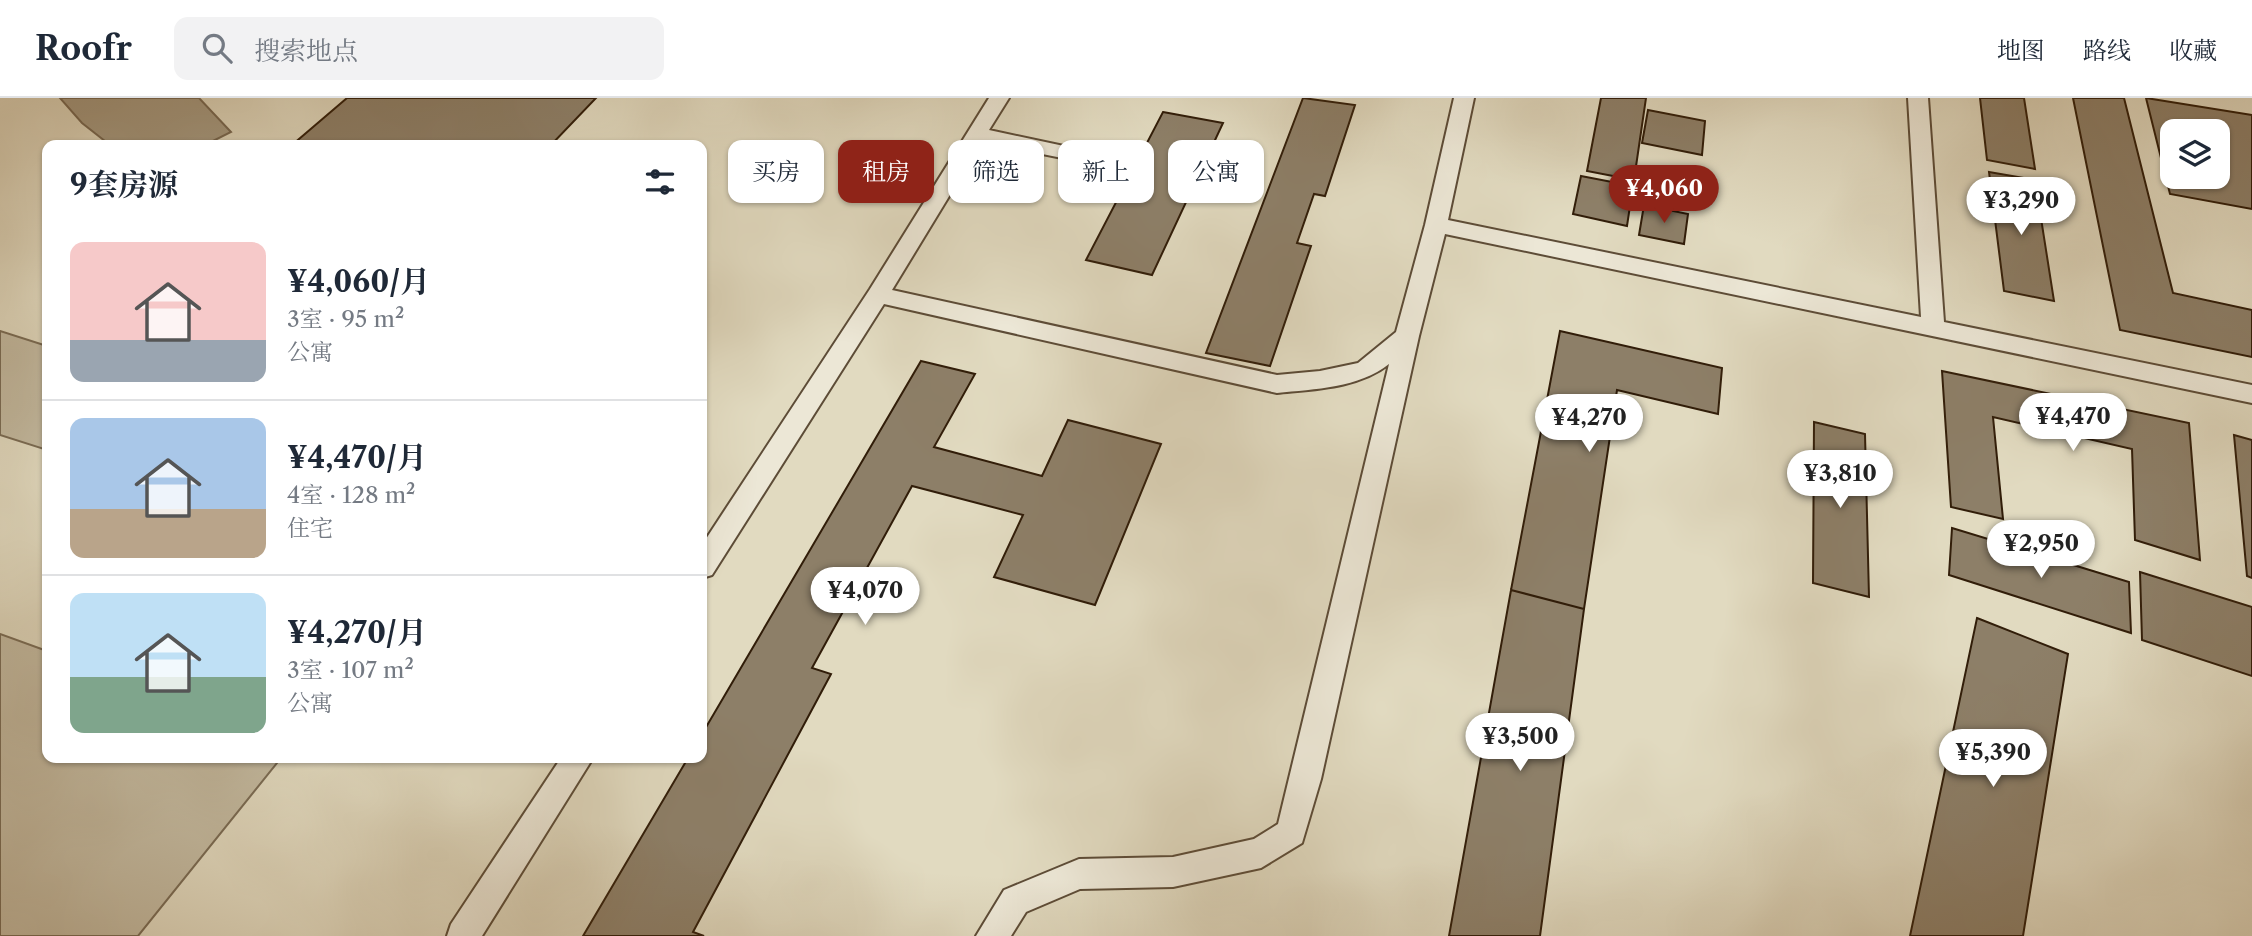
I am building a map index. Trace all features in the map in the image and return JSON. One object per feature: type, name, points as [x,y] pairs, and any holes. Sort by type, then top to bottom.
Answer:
[{"type":"lane","points":[[707,559],[878,295],[999,98]]},
{"type":"lane","points":[[992,936],[1014,901],[1079,874],[1173,872],[1261,853],[1291,833],[1306,779],[1464,98]]},
{"type":"lane","points":[[1918,98],[1933,328]]},
{"type":"lane","points":[[976,134],[1058,151]]},
{"type":"lane","points":[[1436,225],[2252,394]]},
{"type":"lane","points":[[878,295],[1278,384],[1320,380],[1365,370],[1407,336]]},
{"type":"lane","points":[[463,936],[575,763]]},
{"type":"shaded area","points":[[60,98],[199,98],[231,132],[215,140],[104,140],[82,123]]},
{"type":"shaded area","points":[[0,331],[42,344],[42,448],[0,435]]},
{"type":"shaded area","points":[[0,634],[42,649],[42,763],[277,763],[138,936],[0,936]]},
{"type":"building","points":[[347,98],[596,98],[556,140],[298,140]]},
{"type":"building","points":[[1303,98],[1355,105],[1325,196],[1314,194],[1297,243],[1311,246],[1270,366],[1206,353]]},
{"type":"building","points":[[1601,98],[1646,98],[1634,180],[1587,171]]},
{"type":"building","points":[[1980,98],[2024,98],[2035,169],[1987,160]]},
{"type":"building","points":[[2073,98],[2124,98],[2173,293],[2252,310],[2252,357],[2120,330]]},
{"type":"building","points":[[2146,98],[2252,115],[2252,209],[2170,194],[2169,189],[2230,189],[2230,119],[2160,119],[2160,154]]},
{"type":"building","points":[[1648,110],[1705,121],[1702,155],[1642,143]]},
{"type":"building","points":[[1163,112],[1223,123],[1215,140],[1168,140],[1168,203],[1186,203],[1152,275],[1086,260],[1116,203],[1154,203],[1154,140],[1148,140]]},
{"type":"building","points":[[1989,172],[2035,180],[2054,301],[2004,291]]},
{"type":"building","points":[[1581,176],[1633,186],[1627,226],[1573,214]]},
{"type":"building","points":[[1644,205],[1688,214],[1684,244],[1639,235]]},
{"type":"building","points":[[1560,331],[1722,368],[1718,414],[1617,390],[1584,609],[1511,590]]},
{"type":"building","points":[[921,361],[975,374],[934,447],[1042,476],[1068,420],[1161,444],[1095,605],[994,577],[1023,515],[912,486],[812,668],[831,674],[693,932],[704,936],[583,936],[685,763],[707,763],[707,725]]},
{"type":"building","points":[[1942,371],[2189,423],[2200,560],[2135,540],[2132,449],[1993,417],[2003,519],[1951,507]]},
{"type":"building","points":[[1814,422],[1865,434],[1869,597],[1813,583]]},
{"type":"building","points":[[2234,435],[2252,440],[2252,578],[2247,576]]},
{"type":"building","points":[[1952,528],[2129,582],[2131,633],[1949,575]]},
{"type":"building","points":[[2140,572],[2252,607],[2252,676],[2142,640]]},
{"type":"building","points":[[1511,590],[1584,609],[1540,936],[1449,936]]},
{"type":"building","points":[[1977,618],[2068,654],[2023,936],[1910,936]]}]
